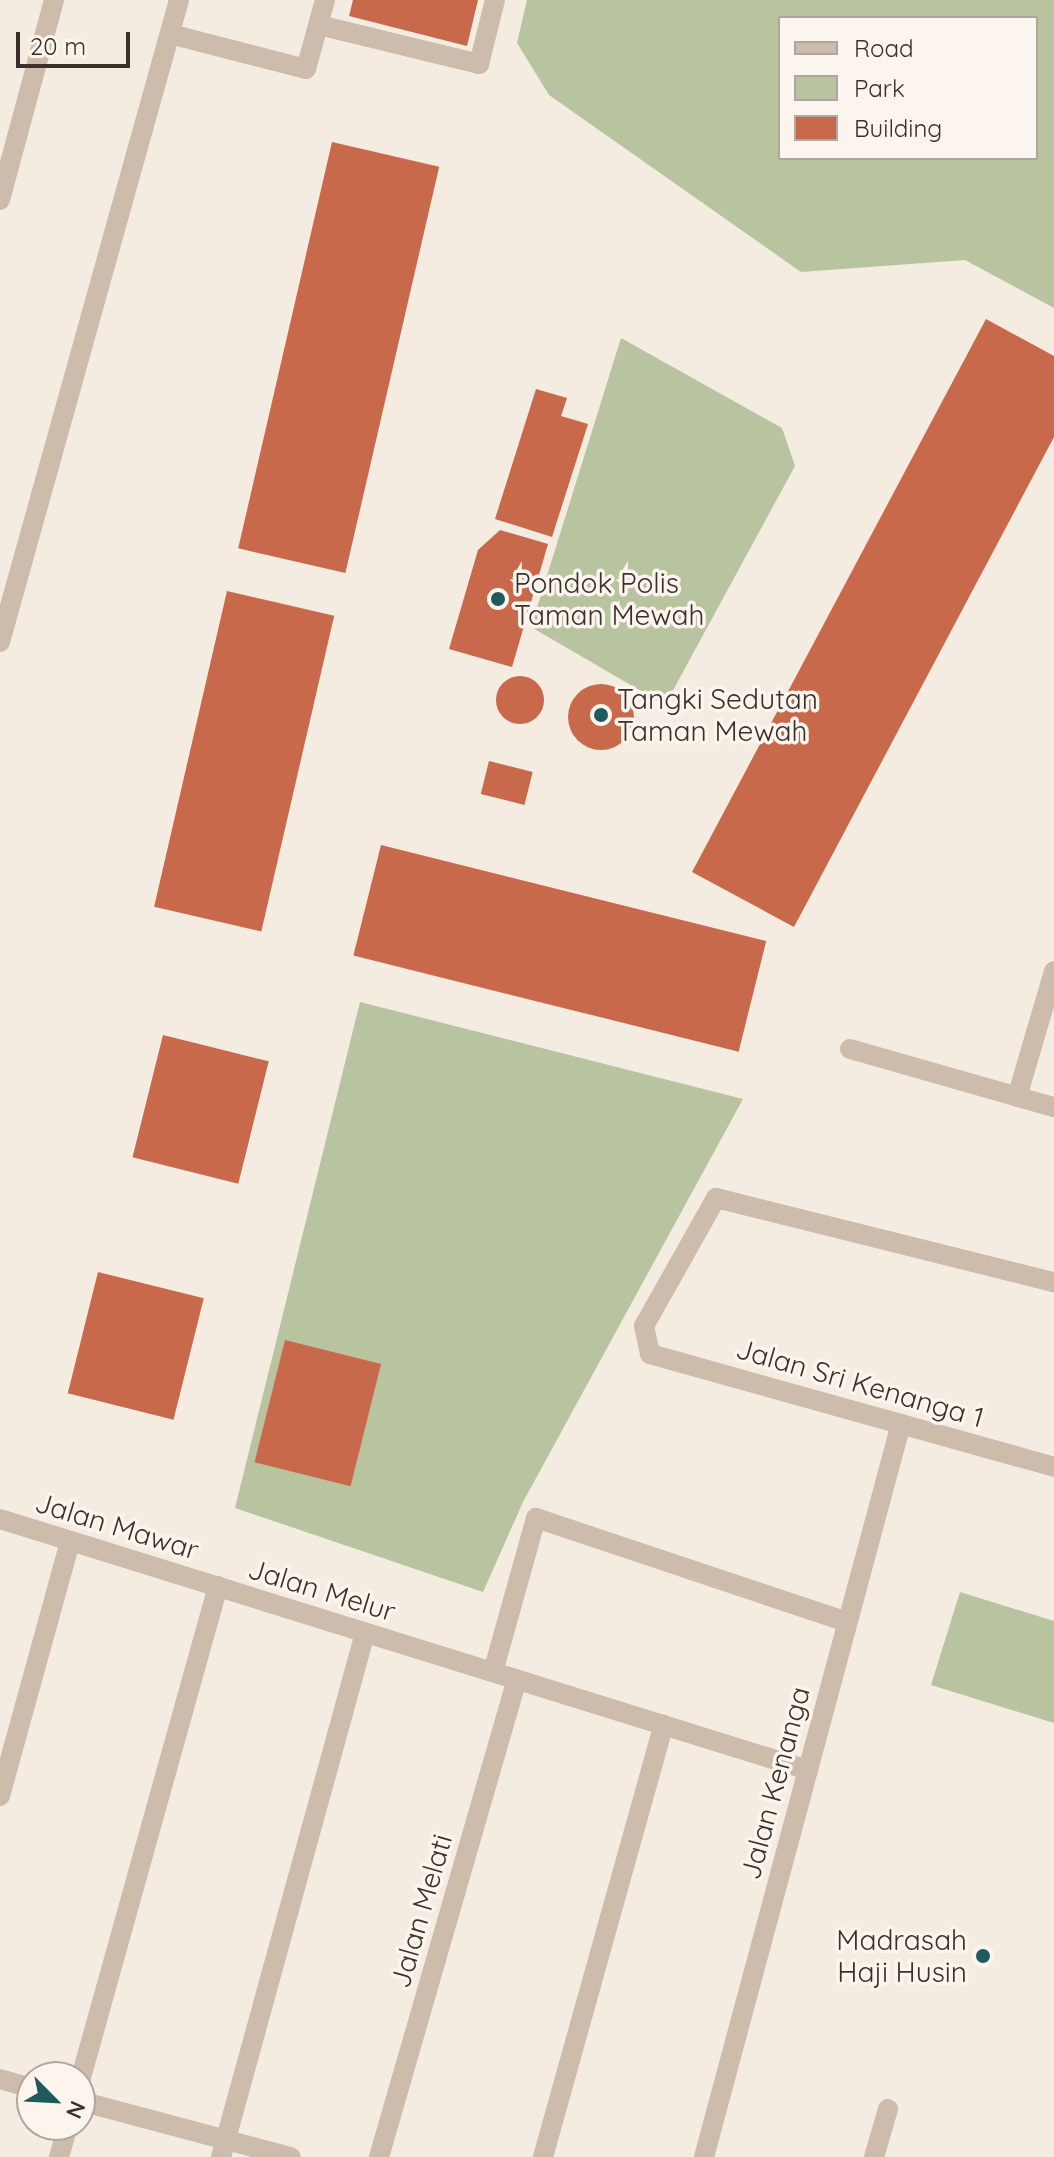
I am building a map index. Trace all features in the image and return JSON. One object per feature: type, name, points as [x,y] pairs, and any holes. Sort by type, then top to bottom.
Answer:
[{"type":"street","points":[[0,200],[54,0]]},
{"type":"street","points":[[0,642],[179,0]]},
{"type":"street","points":[[170,34],[306,69],[325,0]]},
{"type":"street","points":[[319,25],[479,64],[495,0]]},
{"type":"street","points":[[1017,1097],[1054,971]]},
{"type":"street","points":[[850,1049],[1054,1107]]},
{"type":"street","name":"Jalan Sri Kenanga 1","points":[[1054,1282],[716,1198],[644,1326],[650,1354],[1054,1467]]},
{"type":"street","name":"Jalan Kenanga","points":[[704,2157],[901,1424]]},
{"type":"street","points":[[493,1672],[536,1518],[847,1622]]},
{"type":"street","name":"Jalan Mawar","points":[[0,1519],[218,1586]]},
{"type":"street","points":[[0,1796],[70,1541]]},
{"type":"street","name":"Jalan Melur","points":[[86,2061],[218,1586],[808,1770]]},
{"type":"street","points":[[224,2148],[365,1633]]},
{"type":"street","name":"Jalan Melati","points":[[379,2157],[517,1680]]},
{"type":"street","points":[[543,2157],[664,1725]]},
{"type":"street","points":[[96,2106],[224,2148],[291,2157]]},
{"type":"street","points":[[874,2157],[888,2109]]},
{"type":"green space","points":[[527,0],[1054,0],[1054,308],[965,260],[801,272],[549,95],[517,43]]},
{"type":"green space","points":[[621,338],[782,428],[795,466],[665,705],[531,627]]},
{"type":"green space","points":[[360,1002],[743,1099],[523,1502],[483,1592],[235,1508]]},
{"type":"green space","points":[[960,1592],[1054,1621],[1054,1723],[931,1685]]},
{"type":"building","points":[[353,0],[478,0],[467,46],[349,16]]},
{"type":"building","points":[[332,142],[439,167],[345,573],[238,548]]},
{"type":"building","points":[[986,319],[1054,356],[1054,437],[794,927],[692,872]]},
{"type":"building","name":"Pondok Polis Taman Mewah","points":[[536,389],[567,398],[561,416],[588,424],[552,537],[495,519]]},
{"type":"building","name":"Pondok Polis Taman Mewah","points":[[500,530],[548,544],[512,667],[449,649],[478,550]]},
{"type":"building","points":[[227,591],[334,616],[261,931],[154,907]]},
{"type":"building","points":[[520,676],[537,683],[544,700],[537,717],[520,724],[503,717],[496,700],[503,683]]},
{"type":"building","name":"Tangki Sedutan Taman Mewah","points":[[601,684],[614,687],[624,694],[631,704],[634,717],[631,730],[624,740],[614,747],[601,750],[588,747],[578,740],[571,730],[568,717],[571,704],[578,694],[588,687]]},
{"type":"building","points":[[489,761],[533,772],[524,805],[481,794]]},
{"type":"building","points":[[381,845],[766,941],[739,1052],[353,956]]},
{"type":"building","points":[[163,1035],[269,1061],[238,1184],[133,1157]]},
{"type":"building","points":[[98,1272],[204,1298],[174,1420],[68,1393]]},
{"type":"building","points":[[285,1340],[381,1364],[351,1486],[255,1462]]},
{"type":"place","name":"Pondok Polis Taman Mewah","points":[[498,599]]},
{"type":"place","name":"Tangki Sedutan Taman Mewah","points":[[601,715]]},
{"type":"place","name":"Madrasah Haji Husin","points":[[983,1956]]}]
